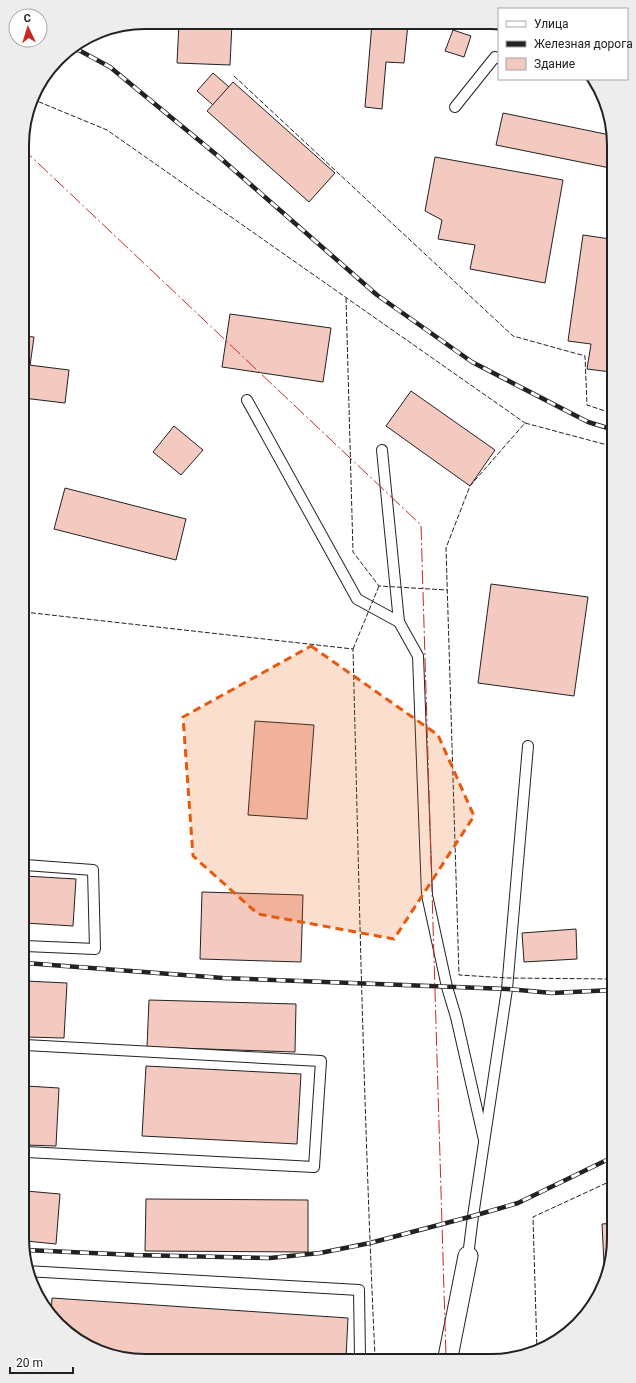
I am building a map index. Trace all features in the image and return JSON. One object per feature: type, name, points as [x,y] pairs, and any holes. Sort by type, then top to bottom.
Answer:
[{"type":"street","points":[[449,1354],[468,1256]]},
{"type":"lane","points":[[455,107],[495,57],[498,58]]},
{"type":"lane","points":[[247,400],[357,598],[399,622]]},
{"type":"lane","points":[[382,450],[399,622],[418,656],[427,895],[447,987],[456,1017],[484,1140]]},
{"type":"lane","points":[[468,1256],[507,990],[528,746]]},
{"type":"lane","points":[[29,865],[93,870],[95,950],[29,946]]},
{"type":"lane","points":[[29,1044],[321,1061],[314,1167],[29,1152]]},
{"type":"lane","points":[[34,1271],[359,1290],[360,1354]]},
{"type":"highlighted area","points":[[311,646],[438,735],[474,816],[394,939],[258,914],[193,856],[183,717]]},
{"type":"building","points":[[179,29],[232,29],[230,65],[177,63]]},
{"type":"building","points":[[372,29],[407,29],[404,63],[386,62],[382,109],[365,107]]},
{"type":"building","points":[[453,30],[471,36],[464,57],[445,51]]},
{"type":"building","points":[[213,73],[229,87],[213,105],[197,91]]},
{"type":"building","points":[[233,82],[335,173],[309,202],[207,111]]},
{"type":"building","points":[[503,113],[606,134],[607,167],[496,145]]},
{"type":"building","points":[[435,157],[563,180],[545,283],[470,269],[475,245],[438,239],[442,220],[425,211]]},
{"type":"building","points":[[583,235],[607,239],[607,372],[587,369],[591,344],[568,341]]},
{"type":"building","points":[[230,314],[331,328],[323,382],[222,367]]},
{"type":"building","points":[[29,337],[34,337],[29,373]]},
{"type":"building","points":[[29,365],[69,370],[65,403],[29,399]]},
{"type":"building","points":[[411,391],[495,450],[470,486],[386,426]]},
{"type":"building","points":[[174,426],[203,450],[181,475],[153,452]]},
{"type":"building","points":[[65,488],[186,519],[176,560],[54,529]]},
{"type":"building","points":[[491,584],[588,597],[574,696],[478,683]]},
{"type":"building","points":[[255,721],[314,725],[307,819],[248,815]]},
{"type":"building","points":[[29,876],[76,879],[73,926],[29,923]]},
{"type":"building","points":[[202,892],[303,895],[301,962],[200,959]]},
{"type":"building","points":[[576,929],[577,959],[524,962],[522,933]]},
{"type":"building","points":[[29,981],[67,983],[64,1038],[29,1037]]},
{"type":"building","points":[[149,1000],[296,1004],[295,1052],[147,1047]]},
{"type":"building","points":[[146,1066],[301,1074],[297,1144],[142,1136]]},
{"type":"building","points":[[29,1086],[59,1088],[56,1146],[29,1145]]},
{"type":"building","points":[[29,1191],[60,1194],[56,1244],[29,1241]]},
{"type":"building","points":[[146,1199],[308,1200],[308,1252],[145,1251]]},
{"type":"building","points":[[602,1224],[607,1224],[607,1246],[604,1263]]},
{"type":"building","points":[[52,1298],[348,1318],[346,1354],[137,1354],[122,1352],[107,1348],[80,1335],[68,1325],[51,1307]]},
{"type":"railway","points":[[78,50],[110,67],[218,156],[377,295],[472,362],[588,422],[607,428]]},
{"type":"railway","points":[[29,963],[223,978],[507,989],[552,993],[607,990]]},
{"type":"railway","points":[[30,1250],[135,1255],[270,1258],[320,1253],[370,1243],[518,1203],[607,1160]]},
{"type":"fence","points":[[234,76],[513,336],[585,356],[587,405],[607,412]]},
{"type":"fence","points":[[38,101],[107,130],[525,423]]},
{"type":"fence","points":[[346,298],[353,552],[379,586],[447,590]]},
{"type":"fence","points":[[607,445],[525,423],[470,486],[446,548],[459,975],[508,978],[607,979]]},
{"type":"fence","points":[[353,649],[379,586]]},
{"type":"fence","points":[[29,613],[353,649],[365,1092],[375,1354]]},
{"type":"fence","points":[[537,1345],[533,1217],[607,1183]]},
{"type":"power","points":[[29,155],[421,525],[446,1354]]}]
